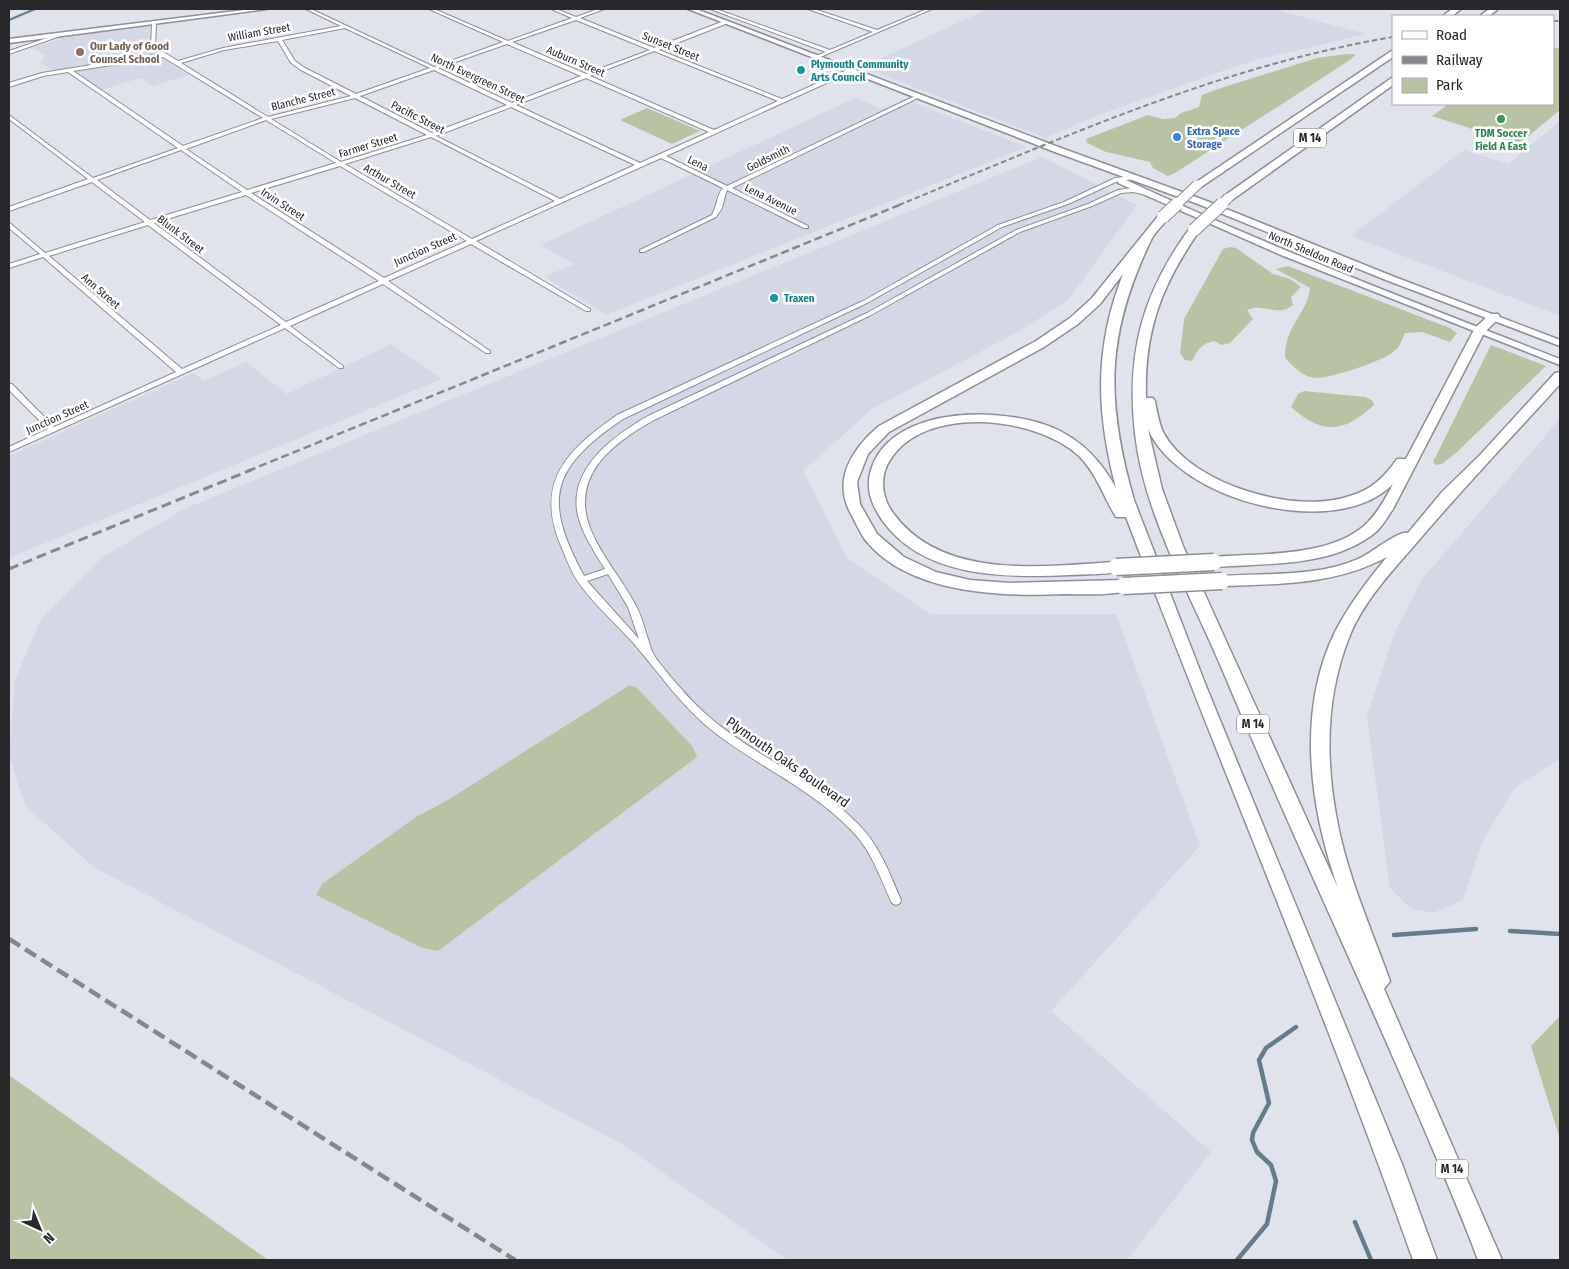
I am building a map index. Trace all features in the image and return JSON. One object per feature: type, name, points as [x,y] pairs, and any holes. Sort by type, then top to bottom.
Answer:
[{"type":"highway","name":"M 14","points":[[1392,54],[1198,184],[1163,217],[1147,239],[1125,283],[1112,325],[1108,360],[1108,414],[1127,500],[1206,704],[1391,1164],[1425,1260]]},
{"type":"highway","name":"M 14","points":[[1392,81],[1228,198],[1194,230],[1178,250],[1159,284],[1145,322],[1140,357],[1138,395],[1142,437],[1167,522],[1246,707],[1414,1077],[1490,1260]]},
{"type":"highway","points":[[1147,239],[1096,300],[1058,333],[904,417],[875,436],[857,458],[850,484],[852,500],[864,528],[889,552],[927,573],[965,585],[1008,590],[1123,586],[1315,575],[1360,565],[1391,548],[1454,488],[1560,376]]},
{"type":"highway","points":[[1171,611],[1138,554],[1105,479],[1085,456],[1056,435],[1028,425],[1004,420],[976,418],[952,420],[912,433],[889,450],[880,464],[876,488],[883,512],[903,535],[932,554],[981,568],[1012,571],[1116,567],[1214,562],[1298,556],[1330,550],[1358,538],[1373,526],[1384,513],[1479,331],[1494,317]]},
{"type":"highway","points":[[1140,357],[1152,419],[1164,444],[1179,460],[1200,476],[1222,488],[1251,498],[1307,505],[1338,504],[1359,498],[1376,491],[1391,478],[1429,427]]},
{"type":"highway","points":[[1414,1077],[1335,851],[1323,790],[1321,724],[1325,688],[1333,660],[1357,607],[1374,583],[1454,488]]},
{"type":"main road","name":"North Sheldon Road","points":[[690,9],[1252,222],[1389,278],[1560,343]]},
{"type":"main road","name":"North Sheldon Road","points":[[1058,150],[1227,230],[1375,291],[1560,362]]},
{"type":"main road","points":[[1227,230],[1227,224],[1231,222],[1252,222]]},
{"type":"main road","points":[[1246,238],[1262,241],[1319,263],[1331,264],[1336,256]]},
{"type":"main road","points":[[1375,291],[1362,283],[1358,278],[1368,274],[1389,278]]},
{"type":"street","points":[[9,41],[264,9]]},
{"type":"street","name":"North Evergreen Street","points":[[308,9],[639,165]]},
{"type":"street","name":"Auburn Street","points":[[431,9],[714,132]]},
{"type":"street","name":"Sunset Street","points":[[553,9],[782,101]]},
{"type":"street","name":"Blanche Street","points":[[9,209],[268,118],[356,96],[602,9]]},
{"type":"street","points":[[712,9],[830,52]]},
{"type":"street","points":[[810,9],[876,31]]},
{"type":"street","points":[[821,13],[831,9]]},
{"type":"street","points":[[818,57],[930,9]]},
{"type":"street","name":"Farmer Street","points":[[9,266],[432,135],[726,22]]},
{"type":"street","points":[[154,24],[154,48],[164,55]]},
{"type":"street","name":"William Street","points":[[177,63],[223,49],[346,27]]},
{"type":"street","points":[[9,53],[64,34]]},
{"type":"street","name":"Pacific Street","points":[[280,39],[297,66],[559,201]]},
{"type":"street","points":[[9,85],[42,75],[164,55]]},
{"type":"street","name":"Arthur Street","points":[[164,55],[341,164],[588,310]]},
{"type":"street","name":"Junction Street","points":[[9,450],[285,326],[382,280],[852,70]]},
{"type":"street","name":"Irvin Street","points":[[69,71],[246,192],[382,280],[488,352]]},
{"type":"street","name":"Goldsmith","points":[[727,188],[919,96]]},
{"type":"street","name":"Blunk Street","points":[[9,117],[341,367]]},
{"type":"street","name":"Lena","points":[[660,155],[727,188]]},
{"type":"street","name":"Plymouth Oaks Boulevard","points":[[896,900],[878,859],[856,828],[813,792],[735,742],[704,719],[672,688],[650,657],[582,580],[557,532],[555,493],[568,463],[591,437],[633,410],[865,302],[1000,226],[1050,208],[1117,179],[1133,178]]},
{"type":"street","points":[[642,251],[714,216],[722,191],[727,188]]},
{"type":"street","name":"Lena Avenue","points":[[727,188],[806,227]]},
{"type":"street","name":"Plymouth Oaks Boulevard","points":[[650,657],[630,602],[609,571],[586,528],[582,511],[582,492],[586,477],[595,460],[624,434],[651,418],[878,309],[1018,231],[1061,216],[1120,191],[1133,190],[1146,193]]},
{"type":"street","points":[[1050,208],[1061,216]]},
{"type":"street","name":"Ann Street","points":[[9,225],[180,372]]},
{"type":"street","points":[[956,250],[970,257]]},
{"type":"street","points":[[865,302],[878,309]]},
{"type":"street","points":[[761,351],[773,361]]},
{"type":"street","points":[[9,386],[53,430]]},
{"type":"street","points":[[607,426],[624,434]]},
{"type":"street","points":[[582,580],[609,571]]},
{"type":"shaded area","points":[[988,9],[1273,9],[1366,34],[1256,60],[1225,70],[1096,116],[1046,138],[862,67]]},
{"type":"shaded area","points":[[150,26],[150,51],[189,75],[153,86],[140,78],[102,90],[77,73],[76,69],[55,72],[40,62],[45,56],[33,48],[72,35]]},
{"type":"shaded area","points":[[855,98],[882,109],[904,99],[1027,147],[606,315],[545,277],[573,264],[541,245]]},
{"type":"shaded area","points":[[1560,121],[1560,316],[1351,236],[1464,150],[1508,164]]},
{"type":"shaded area","points":[[1042,157],[1137,205],[1069,299],[1018,332],[872,409],[803,471],[847,558],[930,614],[1116,614],[1200,846],[1051,1011],[1211,1152],[1127,1260],[788,1260],[622,1144],[95,868],[25,806],[9,755],[15,680],[41,619],[101,558],[184,509]]},
{"type":"shaded area","points":[[391,344],[442,379],[9,558],[9,456],[193,373],[204,381],[246,362],[287,394]]},
{"type":"shaded area","points":[[1560,419],[1560,759],[1515,787],[1482,842],[1463,900],[1433,913],[1410,908],[1390,888],[1367,716],[1394,634],[1422,579]]},
{"type":"green space","points":[[1554,47],[1560,49],[1560,110],[1519,144],[1432,116],[1448,105],[1554,105]]},
{"type":"green space","points":[[1356,54],[1350,60],[1168,176],[1153,168],[1150,162],[1106,152],[1087,143],[1086,139],[1148,115],[1163,119],[1175,118],[1181,113],[1199,107],[1202,95],[1215,90],[1317,58]]},
{"type":"green space","points":[[647,108],[700,131],[672,144],[620,120]]},
{"type":"green space","points":[[1236,248],[1273,274],[1290,279],[1301,287],[1291,297],[1293,305],[1287,309],[1253,308],[1247,310],[1253,319],[1230,343],[1222,345],[1214,341],[1210,342],[1200,348],[1192,361],[1185,360],[1180,353],[1184,319],[1223,249]]},
{"type":"green space","points":[[1288,266],[1450,328],[1457,333],[1450,342],[1422,332],[1405,333],[1395,350],[1379,360],[1333,375],[1312,378],[1300,371],[1285,358],[1288,337],[1305,306],[1310,288],[1276,269]]},
{"type":"green space","points":[[1491,345],[1546,366],[1457,452],[1442,464],[1436,465],[1433,462]]},
{"type":"green space","points":[[1304,391],[1365,397],[1372,400],[1374,405],[1353,421],[1333,427],[1323,426],[1302,416],[1291,407],[1298,394]]},
{"type":"green space","points":[[630,685],[637,688],[692,746],[697,757],[438,951],[420,947],[316,895],[322,884],[416,817],[448,800]]},
{"type":"green space","points":[[1560,1016],[1560,1139],[1531,1046]]},
{"type":"green space","points":[[9,1075],[268,1260],[9,1260]]},
{"type":"waterway","points":[[9,20],[35,9]]},
{"type":"waterway","points":[[1394,935],[1476,929]]},
{"type":"waterway","points":[[1510,931],[1560,934]]},
{"type":"waterway","points":[[1237,1260],[1267,1224],[1276,1181],[1271,1165],[1257,1152],[1252,1140],[1253,1133],[1269,1103],[1259,1060],[1266,1048],[1296,1027]]},
{"type":"waterway","points":[[1355,1222],[1371,1260]]},
{"type":"railway","points":[[1554,21],[1560,21]]},
{"type":"railway","points":[[899,205],[1080,130],[1203,85],[1265,66],[1392,37]]},
{"type":"railway","points":[[248,471],[902,204]]},
{"type":"railway","points":[[9,569],[251,470]]},
{"type":"railway","points":[[9,939],[515,1260]]},
{"type":"place","name":"Our Lady of Good Counsel School","points":[[80,52]]},
{"type":"place","name":"Plymouth Community Arts Council","points":[[801,70]]},
{"type":"place","name":"TDM Soccer Field A East","points":[[1501,119]]},
{"type":"place","name":"Extra Space Storage","points":[[1177,137]]},
{"type":"place","name":"Traxen","points":[[774,298]]}]
